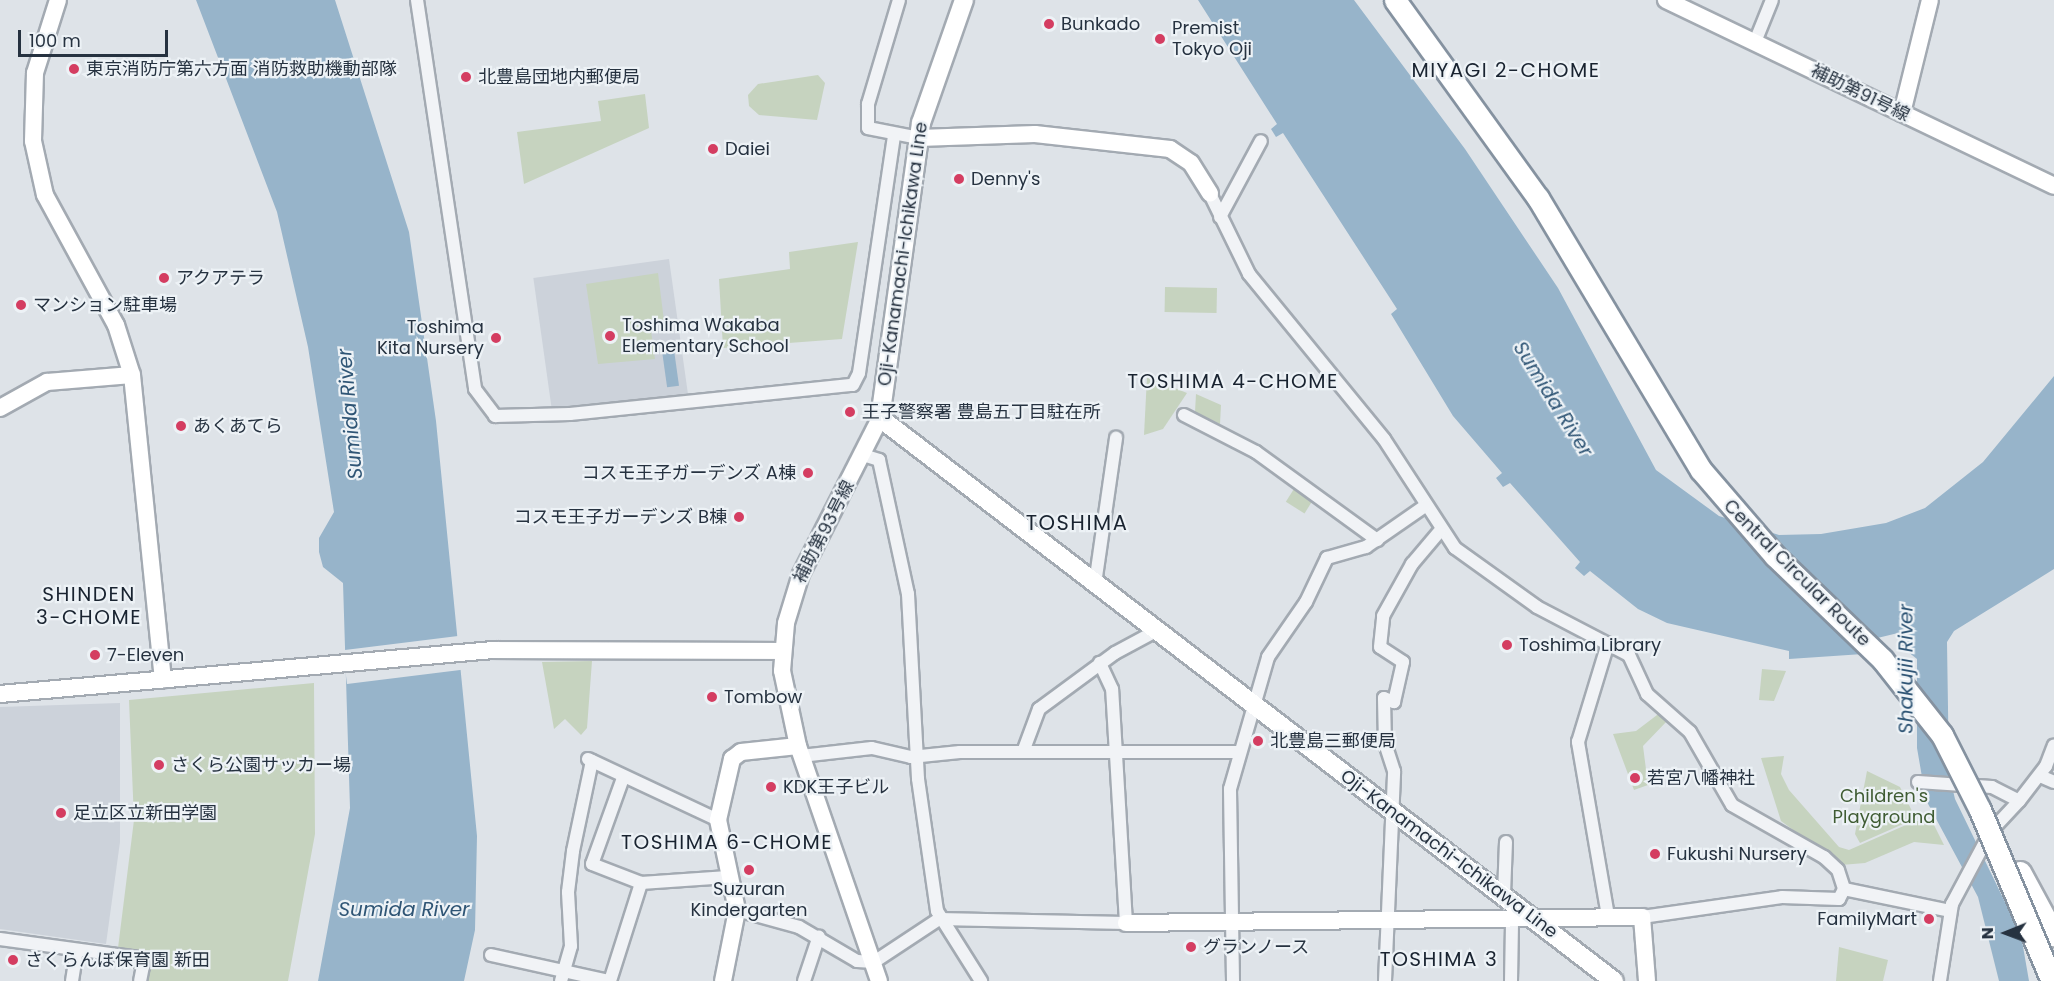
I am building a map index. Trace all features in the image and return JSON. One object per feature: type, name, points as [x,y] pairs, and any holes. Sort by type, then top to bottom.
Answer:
[{"type":"highway","name":"Central Circular Route","points":[[1395,0],[1538,198],[1701,470],[1775,556],[1882,659],[1942,735],[1980,810],[2052,981]]},
{"type":"highway","name":"Central Circular Route","points":[[1400,0],[1542,196],[1704,468],[1779,554],[1918,695],[1973,777],[2020,872],[2054,952]]},
{"type":"highway","points":[[2020,872],[2054,935]]},
{"type":"main road","name":"Oji-Kanamachi-Ichikawa Line","points":[[964,0],[931,82],[919,138],[880,418],[1253,705],[1504,894],[1614,981]]},
{"type":"street","points":[[58,0],[35,73],[32,109],[38,169],[57,222],[116,325],[132,375],[164,679]]},
{"type":"street","points":[[417,0],[478,397],[488,411],[504,418],[547,416],[853,385],[860,372],[894,136]]},
{"type":"street","points":[[737,910],[819,936],[857,961],[874,962],[939,919],[1233,924],[1642,917],[1782,897],[1839,899],[1844,889],[1838,870],[1824,857],[1731,805],[1690,732],[1647,693],[1632,657],[1506,588],[1439,532],[1384,439],[1249,274],[1210,194],[1191,163],[1170,149],[1035,134],[919,138],[894,136],[868,128],[867,119],[898,0]]},
{"type":"street","name":"補助第91号線","points":[[1666,0],[2054,186]]},
{"type":"street","points":[[1755,42],[1772,0]]},
{"type":"street","points":[[1902,113],[1930,0]]},
{"type":"street","points":[[1220,217],[1261,141]]},
{"type":"street","points":[[0,408],[47,382],[132,375]]},
{"type":"street","points":[[1184,415],[1256,452],[1377,540]]},
{"type":"street","name":"補助第93号線","points":[[879,981],[799,751],[785,695],[783,651],[801,573],[880,418]]},
{"type":"street","points":[[1095,584],[1116,438]]},
{"type":"street","points":[[863,455],[879,460],[908,594],[916,755],[939,919],[981,981]]},
{"type":"street","points":[[1233,981],[1229,816],[1239,752],[1268,657],[1306,602],[1327,558],[1377,540],[1425,506]]},
{"type":"street","points":[[1384,981],[1394,771],[1385,743],[1384,698],[1394,702],[1403,662],[1380,647],[1383,616],[1412,564],[1439,532]]},
{"type":"street","points":[[1023,752],[1040,709],[1100,663],[1156,631]]},
{"type":"street","points":[[1608,643],[1578,742],[1608,916]]},
{"type":"street","points":[[0,694],[482,651],[783,651]]},
{"type":"street","points":[[1100,663],[1112,689],[1126,923]]},
{"type":"street","points":[[1940,981],[1951,908],[1982,844],[2040,776],[2054,745]]},
{"type":"street","points":[[723,981],[737,910],[728,877],[718,820],[736,754],[872,748],[897,757],[1115,750],[1239,752]]},
{"type":"street","points":[[563,976],[571,946],[568,892],[573,851],[590,760],[623,778],[718,820]]},
{"type":"street","points":[[2040,776],[2054,782]]},
{"type":"street","points":[[623,778],[592,864],[641,883],[728,877]]},
{"type":"street","points":[[1918,782],[1992,787],[2019,801]]},
{"type":"street","points":[[1504,894],[1506,843]]},
{"type":"street","points":[[491,955],[563,976],[609,981],[641,883]]},
{"type":"street","points":[[1844,889],[1951,908]]},
{"type":"street","points":[[1642,917],[1647,981]]},
{"type":"street","points":[[1511,981],[1512,921]]},
{"type":"street","points":[[804,981],[819,936]]},
{"type":"street","points":[[0,939],[134,957],[143,966],[140,981]]},
{"type":"street","points":[[72,981],[77,950]]},
{"type":"shaded area","name":"Toshima Wakaba Elementary School","points":[[669,259],[688,394],[552,413],[533,278]]},
{"type":"shaded area","name":"足立区立新田学園","points":[[120,703],[120,842],[106,944],[0,929],[0,707]]},
{"type":"green space","points":[[818,75],[825,83],[817,120],[759,115],[749,106],[748,95],[758,84]]},
{"type":"green space","points":[[645,94],[649,128],[524,184],[517,132],[601,121],[598,101]]},
{"type":"green space","points":[[858,242],[842,339],[723,348],[719,279],[790,269],[789,252]]},
{"type":"green space","points":[[658,273],[664,321],[650,324],[655,359],[598,364],[586,284]]},
{"type":"green space","points":[[1165,287],[1217,288],[1217,313],[1165,312]]},
{"type":"green space","points":[[1147,377],[1187,393],[1163,429],[1144,435]]},
{"type":"green space","points":[[1196,394],[1221,405],[1220,424],[1195,412]]},
{"type":"green space","points":[[1297,484],[1316,496],[1305,513],[1286,502]]},
{"type":"green space","points":[[592,661],[587,728],[581,735],[565,719],[554,729],[542,662]]},
{"type":"green space","points":[[1762,669],[1786,671],[1774,701],[1759,700]]},
{"type":"green space","points":[[314,683],[315,834],[288,981],[147,981],[152,954],[118,948],[134,820],[129,700]]},
{"type":"green space","points":[[1661,712],[1668,720],[1643,746],[1648,785],[1634,790],[1613,734],[1636,731]]},
{"type":"green space","points":[[1784,756],[1781,774],[1789,790],[1839,847],[1849,850],[1915,821],[1932,821],[1944,845],[1914,842],[1865,863],[1841,865],[1781,821],[1761,758]]},
{"type":"green space","name":"Children's Playground","points":[[1867,771],[1900,787],[1913,813],[1910,821],[1860,843],[1855,834]]},
{"type":"green space","points":[[1839,947],[1888,960],[1883,981],[1836,981]]},
{"type":"water","name":"Sumida River","points":[[196,0],[335,0],[409,232],[436,421],[477,836],[475,930],[464,981],[318,981],[350,808],[343,583],[323,567],[319,552],[319,538],[334,512],[308,347],[277,212]]},
{"type":"water","name":"Sumida River","points":[[1198,0],[1354,0],[1465,149],[1558,288],[1656,470],[1719,516],[1779,535],[1821,534],[1886,523],[1925,508],[1983,462],[2054,376],[2054,569],[1954,631],[1947,642],[1949,774],[1955,799],[2021,935],[2029,981],[1999,981],[1978,897],[1926,800],[1917,748],[1917,659],[1902,647],[1898,633],[1861,642],[1863,654],[1789,659],[1789,651],[1667,623],[1638,609],[1590,571],[1584,576],[1575,568],[1580,562],[1510,483],[1503,487],[1496,478],[1502,473],[1453,416],[1391,314],[1397,309],[1283,133],[1276,137],[1271,129],[1277,124]]},
{"type":"water","points":[[674,350],[679,386],[667,387],[662,352]]},
{"type":"pier","points":[[458,636],[462,670],[347,684],[343,650]]},
{"type":"place","name":"Bunkado","points":[[1049,24]]},
{"type":"place","name":"Premist Tokyo Oji","points":[[1160,39]]},
{"type":"place","name":"東京消防庁第六方面 消防救助機動部隊","points":[[74,69]]},
{"type":"place","name":"北豊島団地内郵便局","points":[[466,77]]},
{"type":"place","name":"Daiei","points":[[713,149]]},
{"type":"place","name":"Denny's","points":[[959,179]]},
{"type":"place","name":"アクアテラ","points":[[164,278]]},
{"type":"place","name":"マンション駐車場","points":[[21,305]]},
{"type":"place","name":"Toshima Wakaba Elementary School","points":[[610,336]]},
{"type":"place","name":"Toshima Kita Nursery","points":[[496,338]]},
{"type":"place","name":"王子警察署 豊島五丁目駐在所","points":[[850,412]]},
{"type":"place","name":"あくあてら","points":[[181,426]]},
{"type":"place","name":"コスモ王子ガーデンズ A棟","points":[[808,473]]},
{"type":"place","name":"コスモ王子ガーデンズ B棟","points":[[739,517]]},
{"type":"place","name":"Toshima Library","points":[[1507,645]]},
{"type":"place","name":"7-Eleven","points":[[95,655]]},
{"type":"place","name":"Tombow","points":[[712,697]]},
{"type":"place","name":"北豊島三郵便局","points":[[1258,741]]},
{"type":"place","name":"さくら公園サッカー場","points":[[159,765]]},
{"type":"place","name":"若宮八幡神社","points":[[1635,778]]},
{"type":"place","name":"KDK王子ビル","points":[[771,787]]},
{"type":"place","name":"足立区立新田学園","points":[[61,813]]},
{"type":"place","name":"Fukushi Nursery","points":[[1655,854]]},
{"type":"place","name":"Suzuran Kindergarten","points":[[749,870]]},
{"type":"place","name":"FamilyMart","points":[[1929,919]]},
{"type":"place","name":"グランノース","points":[[1191,947]]},
{"type":"place","name":"さくらんぼ保育園 新田","points":[[13,960]]},
{"type":"district","name":"MIYAGI 2-CHOME","points":[[1506,70]]},
{"type":"district","name":"TOSHIMA 4-CHOME","points":[[1233,381]]},
{"type":"district","name":"TOSHIMA","points":[[1077,523]]},
{"type":"district","name":"SHINDEN 3-CHOME","points":[[89,606]]},
{"type":"district","name":"TOSHIMA 6-CHOME","points":[[727,842]]},
{"type":"district","name":"TOSHIMA 3","points":[[1439,959]]},
{"type":"water label","name":"Shakujii River","points":[[1906,669]]}]
